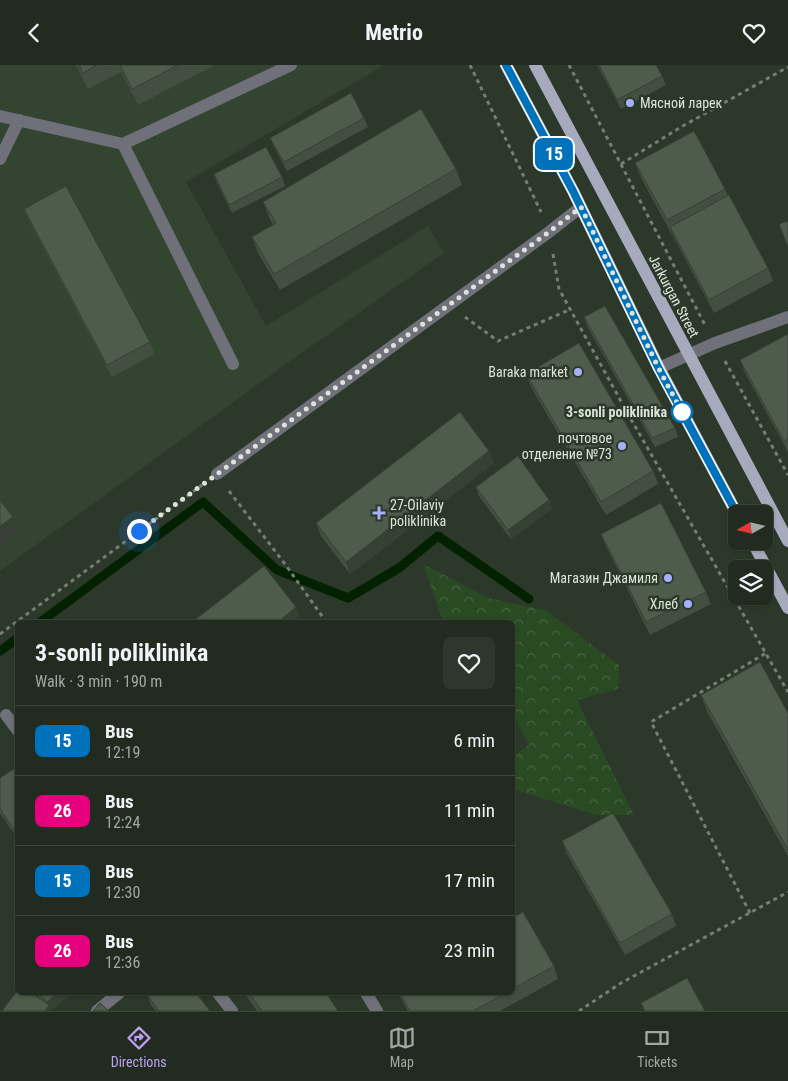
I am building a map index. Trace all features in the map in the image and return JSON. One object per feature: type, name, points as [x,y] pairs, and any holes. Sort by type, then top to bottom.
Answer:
[{"type":"main road","points":[[506,65],[581,207],[659,369],[732,505]]},
{"type":"main road","name":"Jarkurgan Street","points":[[535,65],[788,541]]},
{"type":"main road","points":[[757,550],[788,608]]},
{"type":"street","points":[[0,116],[123,144],[291,65]]},
{"type":"street","points":[[0,159],[19,120]]},
{"type":"street","points":[[123,144],[233,363]]},
{"type":"street","points":[[217,474],[581,207]]},
{"type":"street","points":[[659,369],[715,343],[788,317]]},
{"type":"street","points":[[8,715],[15,726]]},
{"type":"street","points":[[97,1011],[117,995]]},
{"type":"street","points":[[220,995],[232,1011]]},
{"type":"street","points":[[367,995],[377,1011]]},
{"type":"path","points":[[470,65],[549,232],[560,289],[633,422],[788,692]]},
{"type":"path","points":[[569,65],[626,174]]},
{"type":"path","points":[[621,164],[681,127],[788,67]]},
{"type":"path","points":[[465,317],[498,341],[571,309]]},
{"type":"path","points":[[19,620],[217,474],[325,620]]},
{"type":"path","points":[[0,634],[15,623]]},
{"type":"path","points":[[750,913],[651,721],[766,653]]},
{"type":"path","points":[[579,1011],[621,983],[788,892]]},
{"type":"shaded area","points":[[0,65],[384,65],[186,182],[266,326],[428,226],[444,253],[286,364],[0,571]]},
{"type":"green space","points":[[423,564],[488,598],[546,610],[619,665],[618,689],[577,700],[634,815],[596,815],[515,790],[515,756],[529,745],[515,718],[515,620],[444,620],[441,616]]},
{"type":"building","points":[[79,65],[97,65],[83,73]]},
{"type":"building","points":[[120,65],[178,65],[132,89]]},
{"type":"building","points":[[599,65],[656,65],[662,76],[617,100]]},
{"type":"building","points":[[351,93],[364,118],[284,162],[270,138]]},
{"type":"building","points":[[421,109],[456,169],[274,274],[252,237],[276,223],[263,202]]},
{"type":"building","points":[[694,131],[725,189],[667,220],[635,163]]},
{"type":"building","points":[[266,147],[282,177],[229,205],[214,174]]},
{"type":"building","points":[[66,186],[150,342],[107,365],[24,209]]},
{"type":"building","points":[[729,195],[768,268],[709,300],[670,227]]},
{"type":"building","points":[[788,221],[788,247],[779,224]]},
{"type":"building","name":"3-sonli poliklinika","points":[[605,306],[675,428],[652,438],[584,317]]},
{"type":"building","points":[[788,334],[788,439],[784,441],[740,360]]},
{"type":"building","points":[[579,343],[653,471],[601,502],[526,374]]},
{"type":"building","points":[[460,412],[489,451],[346,562],[316,523]]},
{"type":"building","points":[[518,456],[549,500],[508,530],[476,487]]},
{"type":"building","points":[[0,500],[13,517],[0,526]]},
{"type":"building","points":[[661,503],[706,592],[646,622],[601,534]]},
{"type":"building","points":[[264,566],[296,607],[281,620],[195,620]]},
{"type":"building","points":[[760,662],[788,713],[788,850],[701,695]]},
{"type":"building","points":[[15,768],[15,832],[0,809],[0,778]]},
{"type":"building","points":[[613,813],[672,914],[620,943],[562,841]]},
{"type":"building","points":[[523,912],[554,966],[515,987],[515,916]]},
{"type":"building","points":[[687,978],[705,1011],[645,1011],[641,1003]]},
{"type":"building","points":[[15,994],[34,995],[49,1005],[45,1011],[2,1011]]},
{"type":"building","points":[[41,995],[56,995],[47,1002]]},
{"type":"building","points":[[198,995],[210,1011],[159,1011],[148,996]]},
{"type":"building","points":[[250,995],[327,995],[338,1011],[262,1011]]},
{"type":"building","points":[[401,995],[502,995],[473,1011],[410,1011]]},
{"type":"building","points":[[100,1003],[109,1011],[93,1011]]},
{"type":"waterway","points":[[43,620],[203,502],[277,570],[348,598],[399,568],[438,536],[529,599]]},
{"type":"waterway","points":[[0,651],[15,640]]},
{"type":"bus line","name":"15","points":[[506,65],[573,191],[659,369],[732,505]]},
{"type":"place","name":"Мясной ларек","points":[[630,103]]},
{"type":"place","name":"Baraka market","points":[[578,372]]},
{"type":"place","name":"3-sonli poliklinika","points":[[682,412]]},
{"type":"place","name":"почтовое отделение №73","points":[[622,446]]},
{"type":"place","name":"27-Oilaviy poliklinika","points":[[379,513]]},
{"type":"place","name":"Магазин Джамиля","points":[[668,578]]},
{"type":"place","name":"Хлеб","points":[[688,604]]},
{"type":"route","points":[[139,531],[581,207],[659,369],[682,412]]}]
